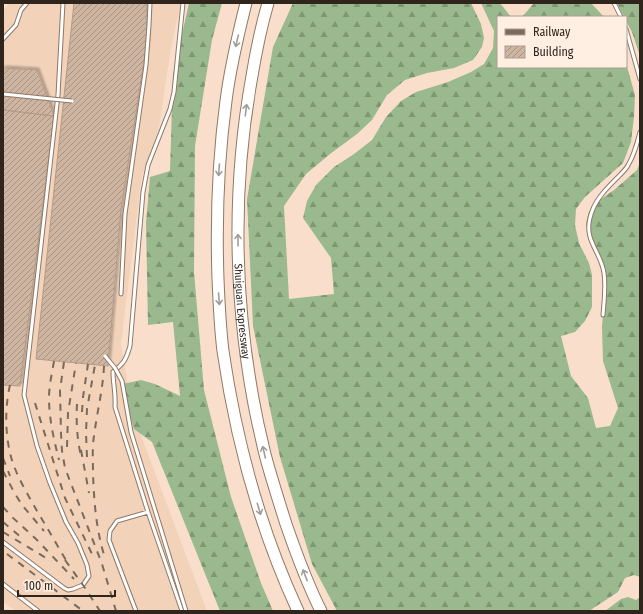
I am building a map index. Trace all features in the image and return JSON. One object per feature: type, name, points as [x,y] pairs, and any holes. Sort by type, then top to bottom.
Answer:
[{"type":"highway","name":"Shuiguan Expressway","points":[[246,3],[235,50],[226,100],[220,149],[217,198],[218,268],[223,349],[232,405],[259,509],[275,557],[298,611]]},
{"type":"highway","name":"Shuiguan Expressway","points":[[268,5],[247,102],[241,151],[238,200],[238,245],[244,346],[253,400],[266,457],[279,503],[295,549],[320,611]]},
{"type":"lane","points":[[3,38],[16,25],[21,10],[26,3]]},
{"type":"lane","points":[[3,542],[68,590],[81,587],[84,585],[89,576],[88,565],[66,522],[50,483],[37,446],[24,395],[58,95],[63,3]]},
{"type":"lane","points":[[121,294],[125,214],[146,65],[150,3]]},
{"type":"lane","points":[[182,611],[148,512],[115,407],[116,398],[113,372],[127,356],[130,346],[143,192],[148,165],[170,109],[174,92],[183,3]]},
{"type":"lane","points":[[614,3],[620,16]]},
{"type":"lane","points":[[627,33],[640,79]]},
{"type":"lane","points":[[3,94],[76,102]]},
{"type":"lane","points":[[603,315],[605,291],[604,272],[592,245],[588,231],[589,219],[592,207],[627,167],[636,149],[640,132]]},
{"type":"lane","points":[[105,356],[115,368],[122,381],[131,432],[186,611]]},
{"type":"lane","points":[[136,611],[109,540],[110,531],[117,520],[148,512]]},
{"type":"lane","points":[[3,584],[38,611]]},
{"type":"shaded area","points":[[9,3],[181,3],[171,48],[159,127],[142,175],[121,344],[127,379],[142,438],[207,611],[16,611],[3,602],[3,11]]},
{"type":"green space","points":[[189,3],[222,3],[212,40],[195,146],[194,272],[204,390],[231,497],[261,583],[273,611],[220,611],[152,442],[134,429],[127,406],[123,384],[141,380],[155,384],[180,396],[173,322],[148,325],[146,223],[150,177],[170,171],[173,74]]},
{"type":"green space","points":[[293,3],[471,3],[481,24],[484,38],[482,47],[473,60],[454,68],[427,73],[405,80],[387,95],[372,120],[357,134],[306,174],[284,206],[289,299],[334,294],[331,258],[303,218],[307,201],[316,185],[334,167],[372,140],[386,117],[401,101],[416,92],[448,82],[471,72],[484,64],[493,48],[494,31],[481,3],[500,3],[510,16],[497,16],[497,68],[627,68],[635,95],[631,142],[623,163],[585,197],[576,209],[575,225],[579,243],[589,263],[592,275],[592,307],[585,321],[575,332],[561,336],[571,376],[588,398],[596,428],[610,426],[618,408],[603,361],[602,327],[605,286],[601,266],[588,235],[586,223],[589,212],[598,201],[614,190],[637,170],[640,162],[640,577],[634,575],[625,578],[618,592],[589,611],[337,611],[312,564],[280,457],[253,326],[247,199],[273,47]]},
{"type":"green space","points":[[534,3],[591,3],[603,16],[523,16]]},
{"type":"green space","points":[[617,3],[640,3],[640,56],[632,32],[627,23],[627,16],[624,16]]},
{"type":"green space","points":[[628,597],[636,600],[640,597],[640,611],[605,611],[621,599]]},
{"type":"building","points":[[74,3],[147,3],[147,42],[121,209],[108,366],[36,359]]},
{"type":"building","points":[[3,68],[37,70],[54,116],[3,110]]},
{"type":"building","points":[[3,110],[54,116],[20,386],[3,385]]},
{"type":"railway","points":[[54,361],[49,406],[52,429],[59,460]]},
{"type":"railway","points":[[64,362],[60,390],[62,451],[65,468],[102,564],[116,611]]},
{"type":"railway","points":[[67,447],[68,413],[76,363]]},
{"type":"railway","points":[[82,412],[88,364]]},
{"type":"railway","points":[[87,457],[87,409],[95,365]]},
{"type":"railway","points":[[104,366],[93,441],[93,484],[99,537],[105,558]]},
{"type":"railway","points":[[10,385],[6,410],[6,428],[12,461],[25,490],[69,565]]},
{"type":"railway","points":[[35,403],[65,498],[93,556]]},
{"type":"railway","points":[[77,404],[77,430],[81,456]]},
{"type":"railway","points":[[81,450],[89,493]]},
{"type":"railway","points":[[3,458],[10,476]]},
{"type":"railway","points":[[3,471],[22,505],[44,531]]},
{"type":"railway","points":[[3,507],[74,579]]},
{"type":"railway","points":[[3,522],[23,539]]},
{"type":"railway","points":[[3,532],[51,561]]},
{"type":"railway","points":[[7,554],[83,611]]},
{"type":"railway","points":[[65,560],[100,611]]}]
